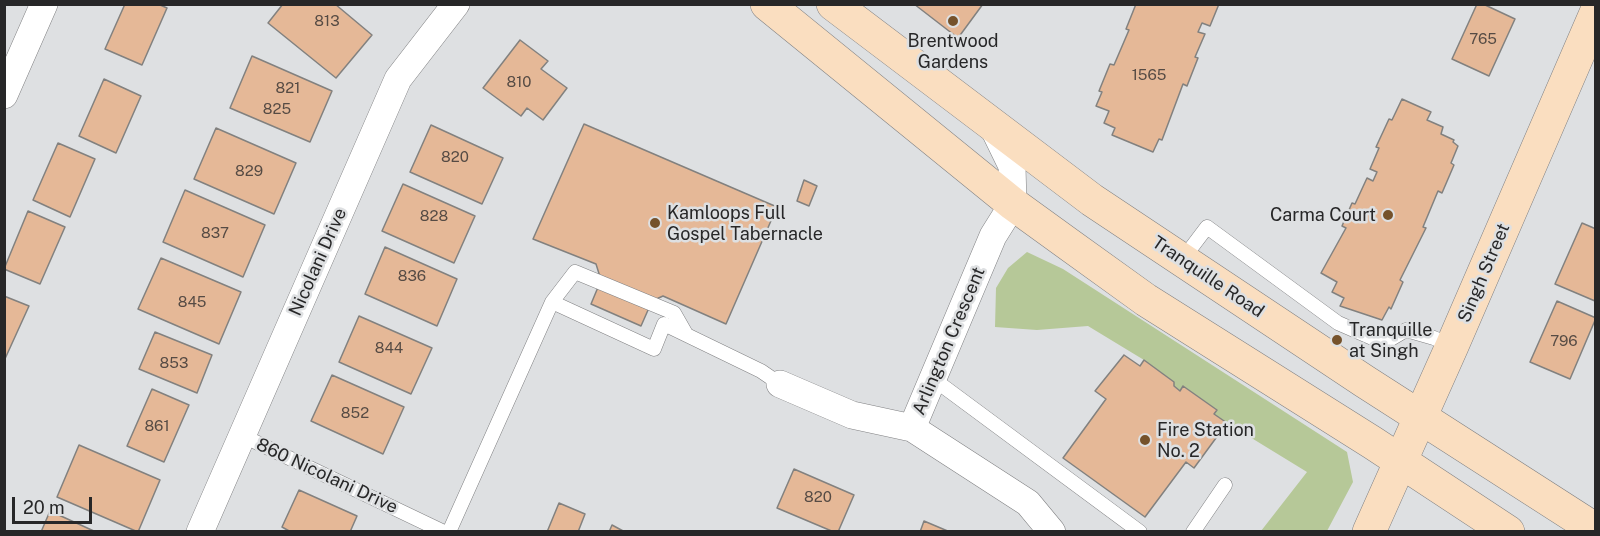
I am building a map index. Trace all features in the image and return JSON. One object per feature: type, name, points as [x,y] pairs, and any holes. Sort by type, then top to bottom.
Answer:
[{"type":"main road","points":[[767,4],[1013,204],[1146,300],[1508,531]]},
{"type":"main road","name":"Tranquille Road","points":[[834,4],[1092,200],[1596,531]]},
{"type":"main road","name":"Singh Street","points":[[1369,531],[1596,13]]},
{"type":"street","points":[[4,95],[44,4]]},
{"type":"street","name":"Nicolani Drive","points":[[200,531],[398,79],[456,4]]},
{"type":"street","points":[[993,127],[1012,166],[1013,204]]},
{"type":"street","name":"Arlington Crescent","points":[[780,384],[852,415],[912,428],[993,236],[1013,204]]},
{"type":"street","points":[[912,428],[1028,503],[1052,531]]},
{"type":"lane","points":[[1182,260],[1207,227],[1338,323],[1384,343],[1406,330],[1452,346]]},
{"type":"lane","points":[[447,531],[552,302],[575,272],[674,313],[686,334]]},
{"type":"lane","points":[[552,302],[654,349],[664,324],[761,371],[780,384]]},
{"type":"lane","points":[[932,378],[1140,531]]},
{"type":"lane","name":"860 Nicolani Drive","points":[[241,435],[447,531]]},
{"type":"lane","points":[[1193,531],[1226,485]]},
{"type":"green space","points":[[1027,252],[1063,269],[1347,452],[1353,482],[1327,531],[1261,531],[1307,472],[1214,414],[1217,410],[1183,386],[1180,391],[1174,386],[1174,382],[1144,360],[1088,326],[1037,330],[995,327],[996,288],[1008,268]]},
{"type":"building","points":[[125,4],[158,4],[167,8],[142,65],[105,49]]},
{"type":"building","points":[[283,4],[335,4],[372,35],[336,78],[268,23]]},
{"type":"building","name":"Brentwood Gardens","points":[[914,4],[983,4],[958,38]]},
{"type":"building","points":[[1136,4],[1219,4],[1210,26],[1202,23],[1198,32],[1205,34],[1195,57],[1198,58],[1187,86],[1183,84],[1162,140],[1159,139],[1153,152],[1112,135],[1115,128],[1104,123],[1109,111],[1096,106],[1102,92],[1099,91],[1110,64],[1114,65],[1129,30],[1126,29]]},
{"type":"building","points":[[1477,4],[1483,4],[1515,19],[1489,76],[1452,59]]},
{"type":"building","points":[[520,40],[548,61],[541,69],[567,88],[543,120],[527,108],[521,116],[483,88]]},
{"type":"building","points":[[252,56],[332,91],[310,142],[230,108]]},
{"type":"building","points":[[104,79],[141,96],[116,153],[79,136]]},
{"type":"building","name":"Carma Court","points":[[1402,99],[1431,112],[1427,120],[1443,127],[1441,134],[1454,140],[1453,142],[1458,146],[1451,163],[1454,165],[1442,193],[1438,191],[1423,227],[1426,228],[1400,280],[1403,282],[1391,309],[1389,307],[1382,320],[1340,306],[1344,298],[1332,292],[1337,282],[1321,273],[1346,228],[1342,226],[1352,203],[1355,204],[1367,178],[1373,181],[1377,172],[1370,169],[1379,148],[1376,147],[1389,119],[1392,120]]},
{"type":"building","name":"Kamloops Full Gospel Tabernacle","points":[[584,124],[777,207],[726,324],[663,296],[652,301],[641,326],[591,304],[601,280],[596,264],[533,239]]},
{"type":"building","points":[[431,125],[503,158],[482,204],[410,172]]},
{"type":"building","points":[[216,128],[296,163],[274,214],[194,179]]},
{"type":"building","points":[[58,143],[95,159],[70,217],[33,200]]},
{"type":"building","points":[[804,180],[817,186],[809,206],[797,201]]},
{"type":"building","points":[[403,184],[475,216],[454,263],[382,231]]},
{"type":"building","points":[[185,190],[265,225],[243,277],[163,242]]},
{"type":"building","points":[[28,211],[65,227],[40,284],[4,269]]},
{"type":"building","points":[[1582,223],[1596,229],[1595,301],[1555,284]]},
{"type":"building","points":[[385,247],[457,279],[437,326],[365,294]]},
{"type":"building","points":[[161,258],[241,292],[219,344],[138,309]]},
{"type":"building","points":[[4,296],[29,306],[4,361]]},
{"type":"building","points":[[1557,301],[1596,318],[1570,379],[1530,362]]},
{"type":"building","points":[[359,316],[432,348],[411,394],[339,362]]},
{"type":"building","points":[[155,332],[212,355],[197,393],[139,369]]},
{"type":"building","name":"Fire Station No. 2","points":[[1124,355],[1140,366],[1144,360],[1174,382],[1174,386],[1180,391],[1183,386],[1217,410],[1214,414],[1227,423],[1194,468],[1186,462],[1145,517],[1063,458],[1106,399],[1095,391]]},
{"type":"building","points":[[332,375],[404,407],[383,454],[311,421]]},
{"type":"building","points":[[152,389],[189,405],[164,462],[127,446]]},
{"type":"building","points":[[79,445],[160,480],[138,532],[57,497]]},
{"type":"building","points":[[794,469],[854,495],[838,532],[777,508]]},
{"type":"building","points":[[299,490],[357,516],[350,532],[291,532],[282,527]]},
{"type":"building","points":[[559,503],[585,514],[578,532],[547,532]]},
{"type":"building","points":[[50,511],[96,532],[41,532]]},
{"type":"building","points":[[924,521],[950,532],[920,532]]},
{"type":"building","points":[[612,525],[625,532],[609,532]]},
{"type":"place","name":"Brentwood Gardens","points":[[953,21]]},
{"type":"place","name":"Carma Court","points":[[1388,215]]},
{"type":"place","name":"Kamloops Full Gospel Tabernacle","points":[[655,223]]},
{"type":"place","name":"Tranquille at Singh","points":[[1337,340]]},
{"type":"place","name":"Fire Station No. 2","points":[[1145,440]]}]
